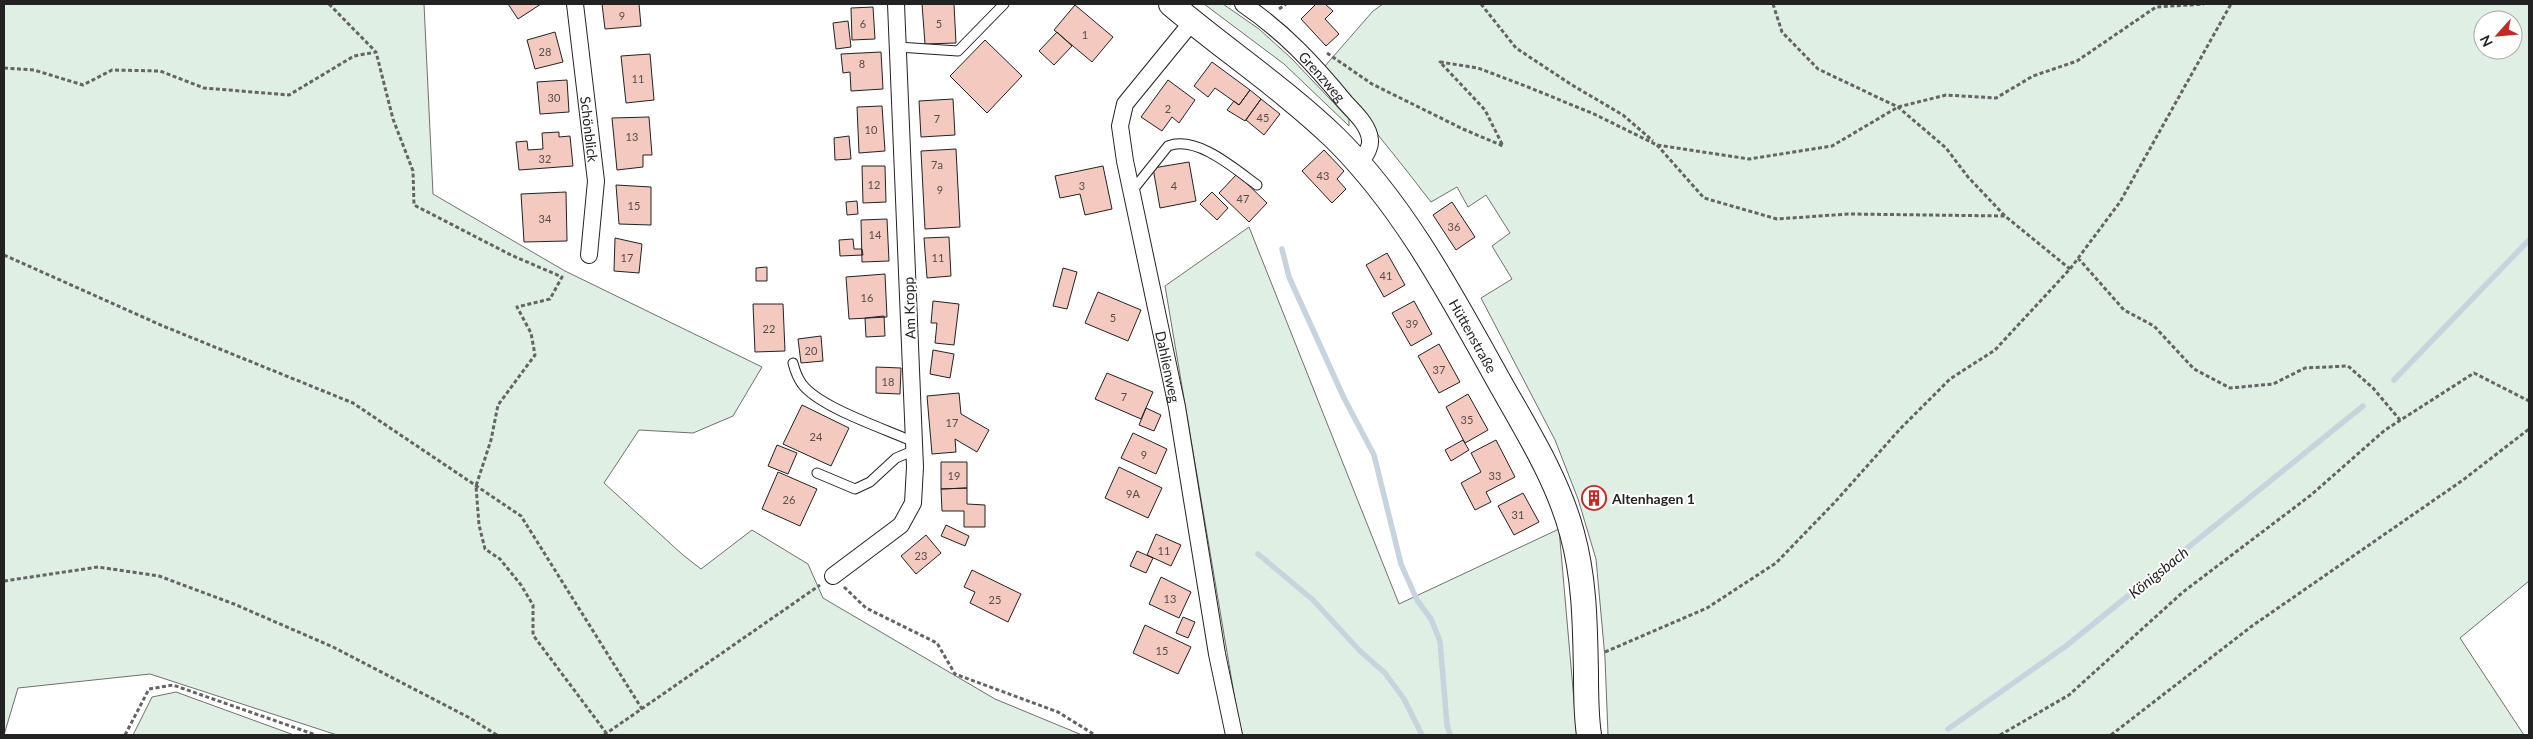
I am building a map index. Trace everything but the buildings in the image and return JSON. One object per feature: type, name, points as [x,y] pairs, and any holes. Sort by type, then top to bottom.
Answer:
[{"type":"main road","name":"Hüttenstraße","points":[[1171,4],[1316,121],[1360,164],[1388,199],[1440,279],[1539,454],[1561,501],[1573,534],[1583,585],[1589,735]]},
{"type":"street","name":"Schönblick","points":[[575,4],[596,181],[590,256]]},
{"type":"street","name":"Am Kropp","points":[[833,576],[901,525],[913,503],[914,446],[896,4]]},
{"type":"street","name":"Grenzweg","points":[[1243,4],[1266,20],[1307,56],[1362,122],[1370,140],[1368,150],[1360,164]]},
{"type":"street","name":"Dahlienweg","points":[[1192,22],[1125,104],[1120,126],[1125,161],[1177,407],[1217,654],[1234,735]]},
{"type":"lane","points":[[898,47],[958,51],[1004,4]]},
{"type":"lane","points":[[1132,191],[1168,146],[1176,143],[1189,145],[1218,156],[1257,185]]},
{"type":"lane","points":[[793,363],[797,376],[812,393],[832,406],[914,446]]},
{"type":"lane","points":[[817,473],[855,489],[870,482],[896,458],[914,446]]},
{"type":"path","points":[[329,4],[376,52],[393,119],[412,171],[414,206],[511,255],[562,277],[550,299],[517,307],[531,333],[535,355],[498,405],[491,440],[476,486],[478,525],[485,549],[500,559],[522,585],[533,605],[533,635],[605,734],[833,576],[866,608],[937,643],[954,674],[1058,712],[1095,735]]},
{"type":"path","points":[[1481,4],[1516,48],[1572,86],[1623,116],[1657,145],[1704,198],[1777,219],[1848,214],[2004,216]]},
{"type":"path","points":[[1774,4],[1782,32],[1818,69],[1898,107],[1946,148],[1968,178],[2004,216],[2070,269]]},
{"type":"path","points":[[1323,50],[1372,84],[1463,129],[1503,146],[1485,110],[1440,62],[1478,68],[1528,87],[1594,114],[1657,145],[1749,159],[1832,146],[1898,107],[1946,95],[1996,98],[2033,76],[2078,61],[2156,7],[2204,4]]},
{"type":"path","points":[[1602,653],[1707,608],[1776,563],[1835,502],[1900,429],[1950,379],[1995,350],[2070,269],[2120,202],[2231,4]]},
{"type":"path","points":[[4,68],[34,70],[83,85],[112,70],[160,71],[204,88],[289,95],[354,56],[376,52]]},
{"type":"path","points":[[4,255],[163,326],[353,403],[521,516],[642,709]]},
{"type":"path","points":[[2078,258],[2124,310],[2154,326],[2194,369],[2230,388],[2273,384],[2306,368],[2348,366],[2373,388],[2400,420]]},
{"type":"path","points":[[2000,735],[2068,695],[2183,592],[2312,495],[2400,420],[2474,373],[2529,401]]},
{"type":"path","points":[[2111,735],[2252,626],[2463,480],[2529,429]]},
{"type":"path","points":[[4,581],[98,567],[159,576],[234,604],[333,647],[468,717],[497,735]]},
{"type":"path","points":[[125,735],[149,689],[173,685],[316,735]]},
{"type":"green space","points":[[4,4],[424,4],[433,194],[565,271],[762,367],[733,416],[693,433],[639,430],[604,483],[701,569],[752,530],[808,564],[823,598],[995,699],[1082,735],[337,735],[150,674],[18,688],[4,735]]},
{"type":"green space","points":[[1204,4],[1223,4],[1259,29],[1291,58],[1349,119],[1349,126],[1284,64]]},
{"type":"green space","points":[[1383,4],[2529,4],[2529,581],[2460,638],[2524,735],[1608,735],[1605,658],[1596,559],[1578,499],[1555,440],[1481,298],[1512,279],[1492,246],[1510,233],[1486,195],[1468,207],[1457,187],[1431,202],[1325,66],[1373,11]]},
{"type":"green space","points":[[1249,227],[1399,604],[1559,529],[1577,735],[1241,735],[1165,286]]},
{"type":"green space","points":[[176,692],[294,735],[133,735],[152,697]]},
{"type":"waterway","name":"Königsbach","points":[[2394,380],[2529,240]]},
{"type":"waterway","points":[[1282,249],[1289,277],[1344,398],[1374,455],[1401,564],[1417,600],[1431,619],[1440,641],[1447,725],[1450,735]]},
{"type":"waterway","name":"Königsbach","points":[[1948,729],[2066,646],[2363,406]]},
{"type":"waterway","points":[[1258,554],[1313,600],[1360,651],[1385,673],[1404,699],[1422,735]]},
{"type":"place","name":"Altenhagen 1","points":[[1594,498]]}]
